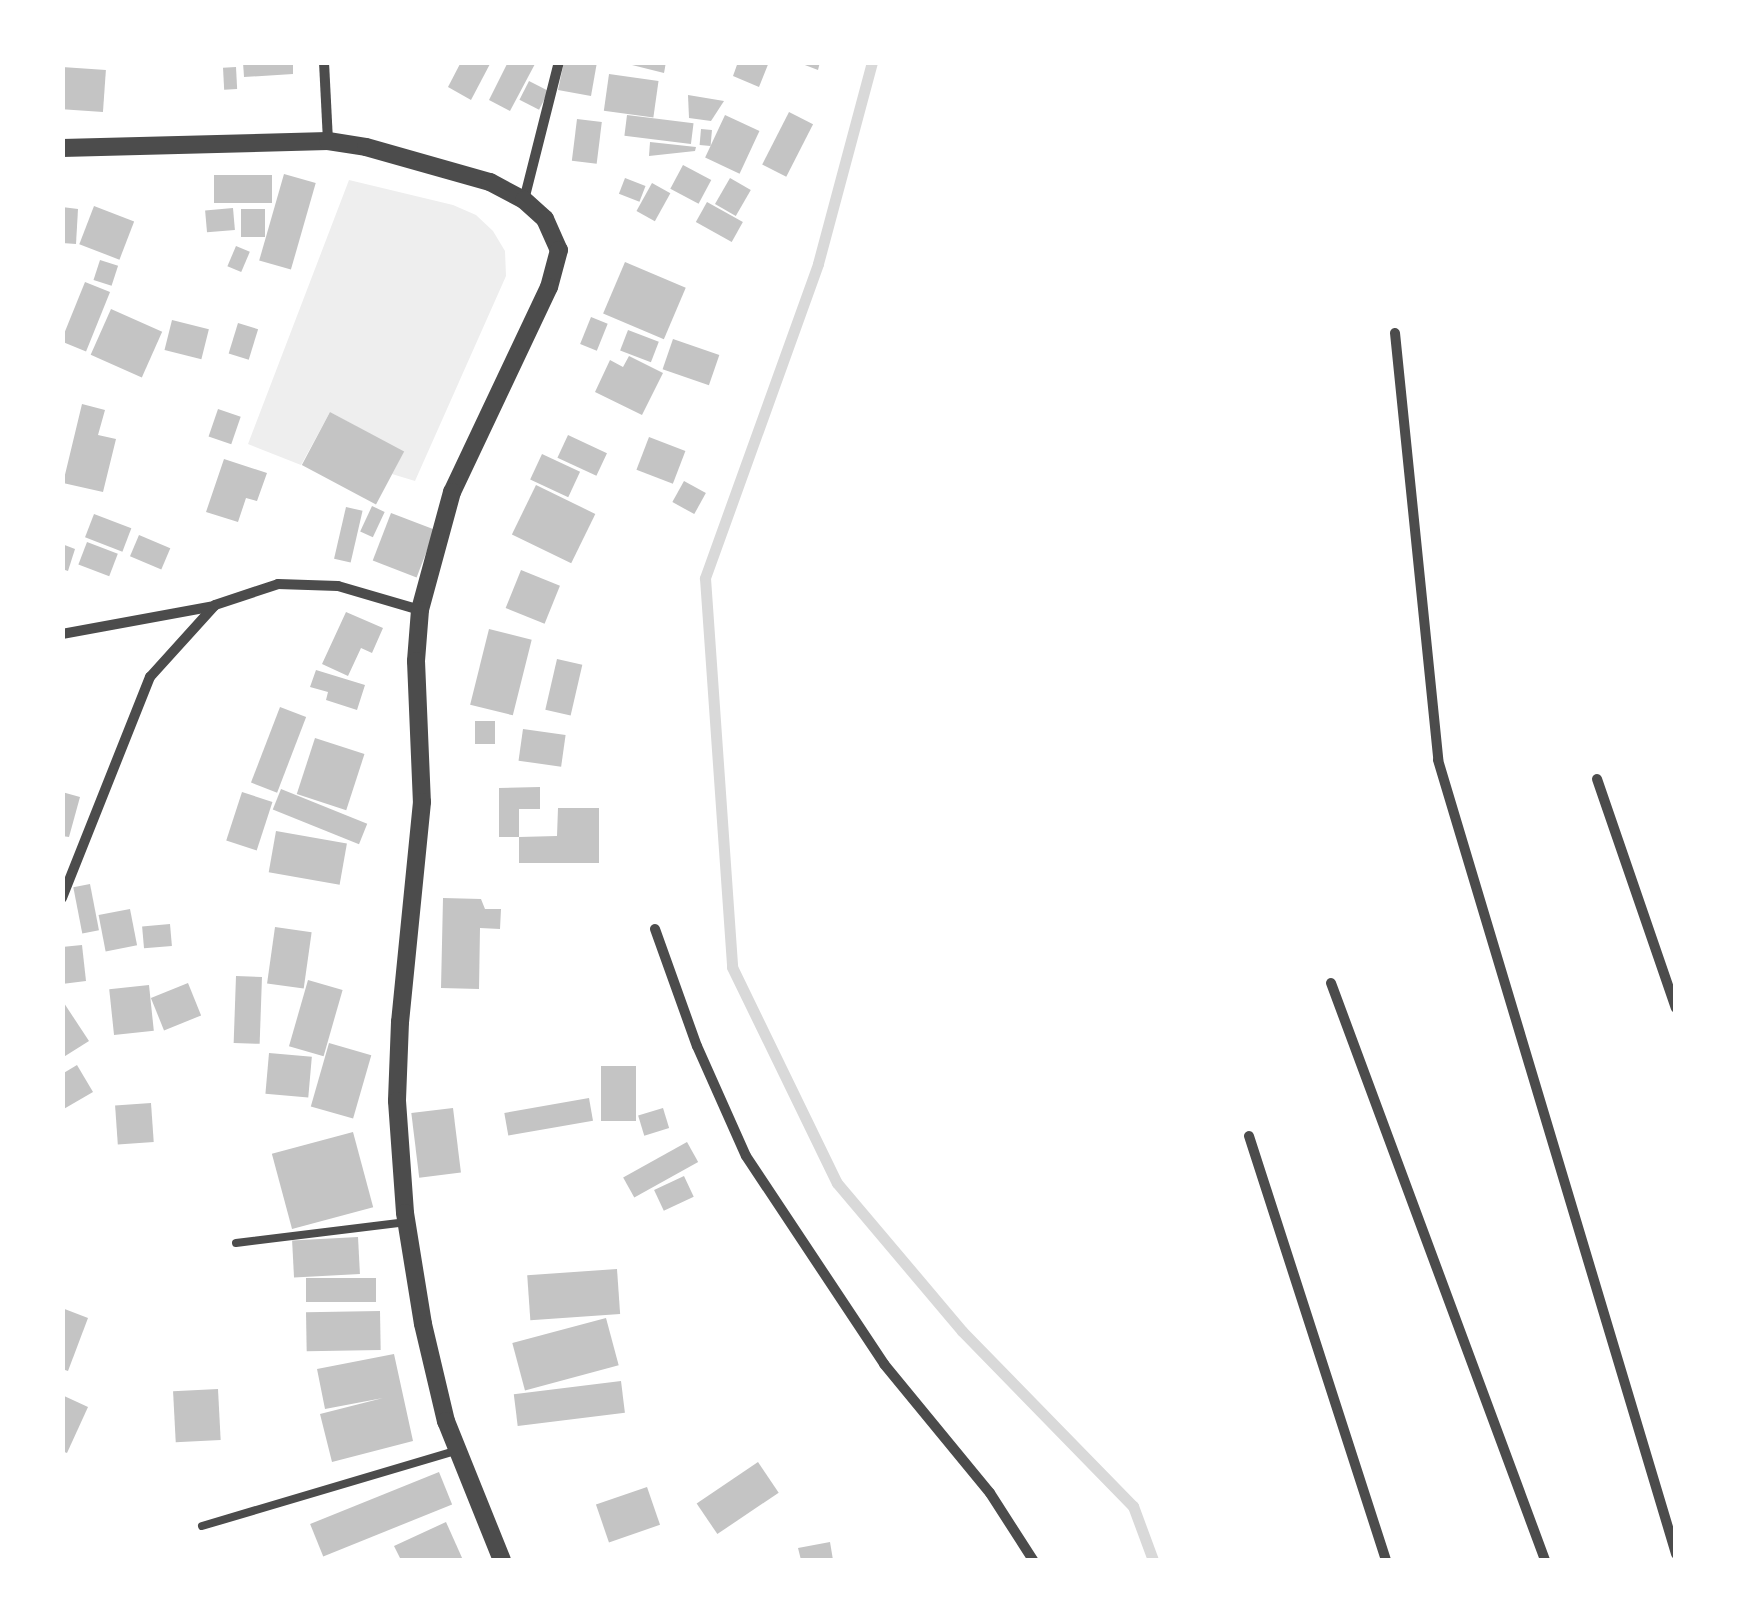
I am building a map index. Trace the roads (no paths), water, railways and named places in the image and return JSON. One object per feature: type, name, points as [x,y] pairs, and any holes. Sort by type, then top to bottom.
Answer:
[{"type":"street","points":[[324,62],[328,141]]},
{"type":"street","points":[[524,200],[560,62]]},
{"type":"street","points":[[62,148],[328,141],[490,182],[524,200],[545,219],[559,250],[549,287],[452,492],[420,610],[416,661],[422,802],[396,1100],[407,1222],[423,1324],[446,1421],[502,1560]]},
{"type":"street","points":[[1395,333],[1438,760],[1676,1554]]},
{"type":"street","points":[[62,634],[215,605],[259,589],[292,584],[338,586],[420,610]]},
{"type":"street","points":[[62,898],[150,677],[215,605]]},
{"type":"street","points":[[1597,779],[1676,1008]]},
{"type":"street","points":[[654,929],[697,1046],[746,1156],[884,1364],[990,1493],[1033,1560]]},
{"type":"street","points":[[1330,983],[1546,1560]]},
{"type":"street","points":[[1249,1136],[1386,1560]]},
{"type":"lane","points":[[236,1243],[407,1222]]},
{"type":"lane","points":[[202,1526],[458,1450]]},
{"type":"waterway","points":[[872,62],[818,264],[705,578],[732,967],[837,1183],[962,1331],[1133,1506],[1153,1560]]}]
